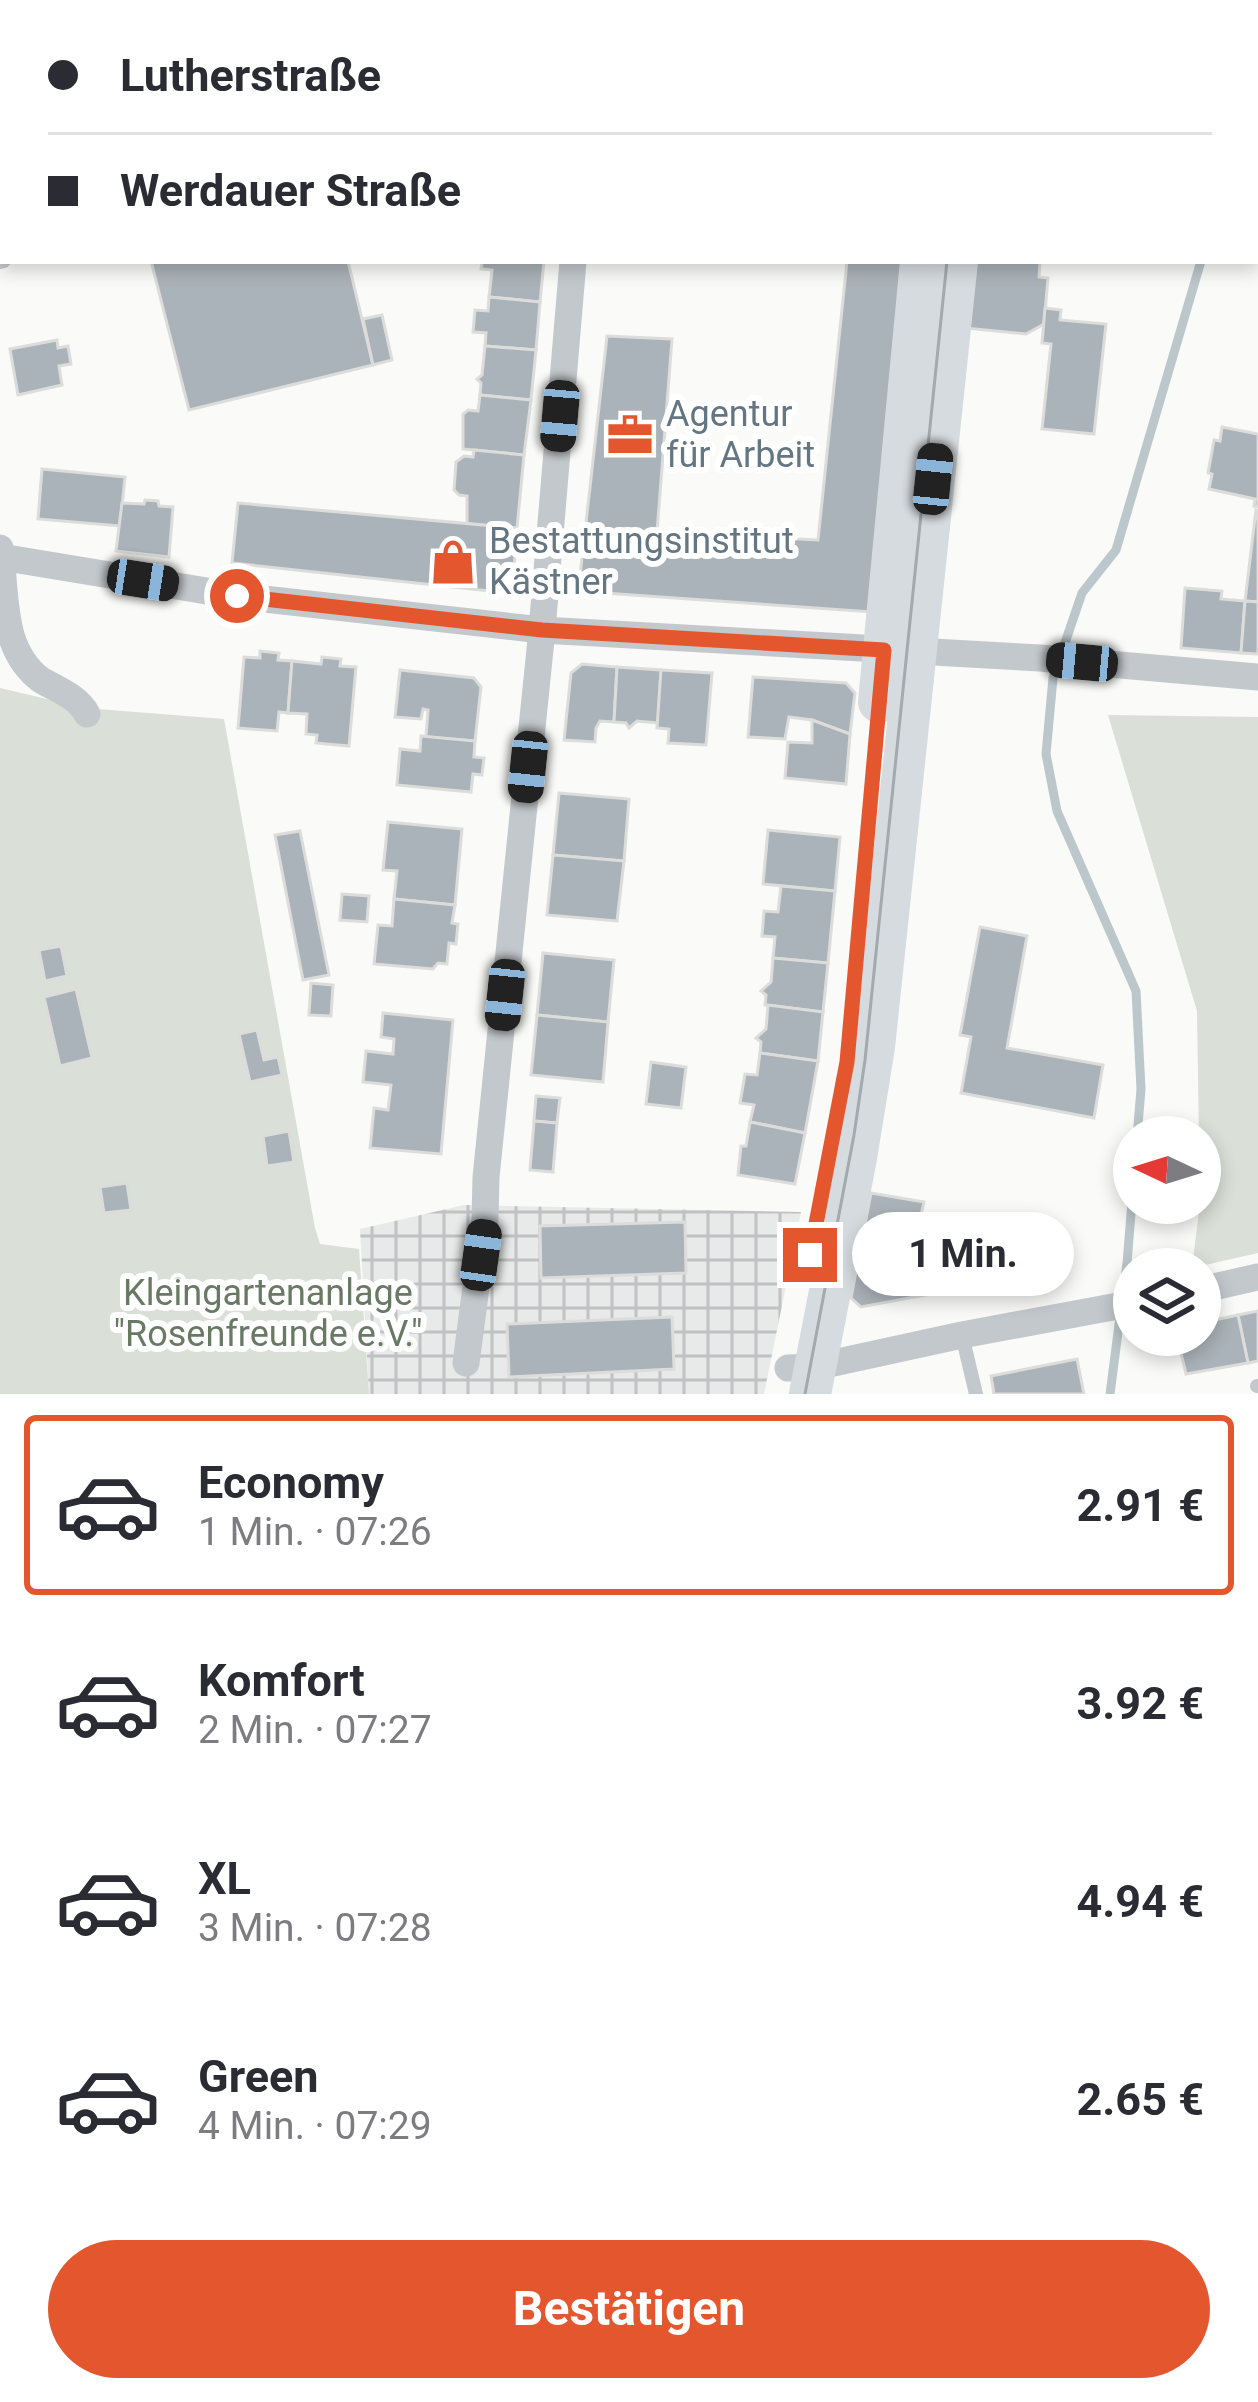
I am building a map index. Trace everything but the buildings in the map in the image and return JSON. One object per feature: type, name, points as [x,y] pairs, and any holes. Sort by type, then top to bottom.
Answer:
[{"type":"main road","points":[[899,651],[921,264]]},
{"type":"main road","points":[[799,1381],[957,264]]},
{"type":"street","points":[[466,1364],[485,1219],[573,264]]},
{"type":"street","points":[[87,714],[85,708],[20,665],[1,628],[1,552],[237,596],[542,630],[1040,658],[1258,677]]},
{"type":"street","points":[[1221,1285],[1258,1277]]},
{"type":"street","points":[[799,1381],[962,1334],[1113,1307]]},
{"type":"lane","points":[[962,1334],[976,1394]]},
{"type":"shaded area","points":[[464,1205],[801,1212],[764,1394],[369,1394],[360,1229]]},
{"type":"green space","name":"Kleingartenanlage \"Rosenfreunde e.V.\"","points":[[0,688],[85,708],[224,719],[315,1228],[320,1244],[359,1249],[369,1394],[0,1394]]},
{"type":"green space","points":[[1108,715],[1258,717],[1258,1253],[1221,1261],[1221,1248],[1194,1248],[1197,1224],[1221,1224],[1221,1116],[1199,1116],[1197,1011]]},
{"type":"waterway","points":[[1139,1116],[1136,991],[1057,811],[1046,754],[1053,678],[1082,593],[1116,550],[1200,264]]},
{"type":"waterway","points":[[1110,1394],[1130,1224]]},
{"type":"tram line","points":[[805,1394],[865,1060],[947,264]]},
{"type":"place","name":"Agentur für Arbeit","points":[[630,435]]},
{"type":"place","name":"Bestattungsinstitut Kästner","points":[[453,562]]},
{"type":"route","points":[[237,596],[542,630],[884,650],[847,1062],[810,1255]]}]
